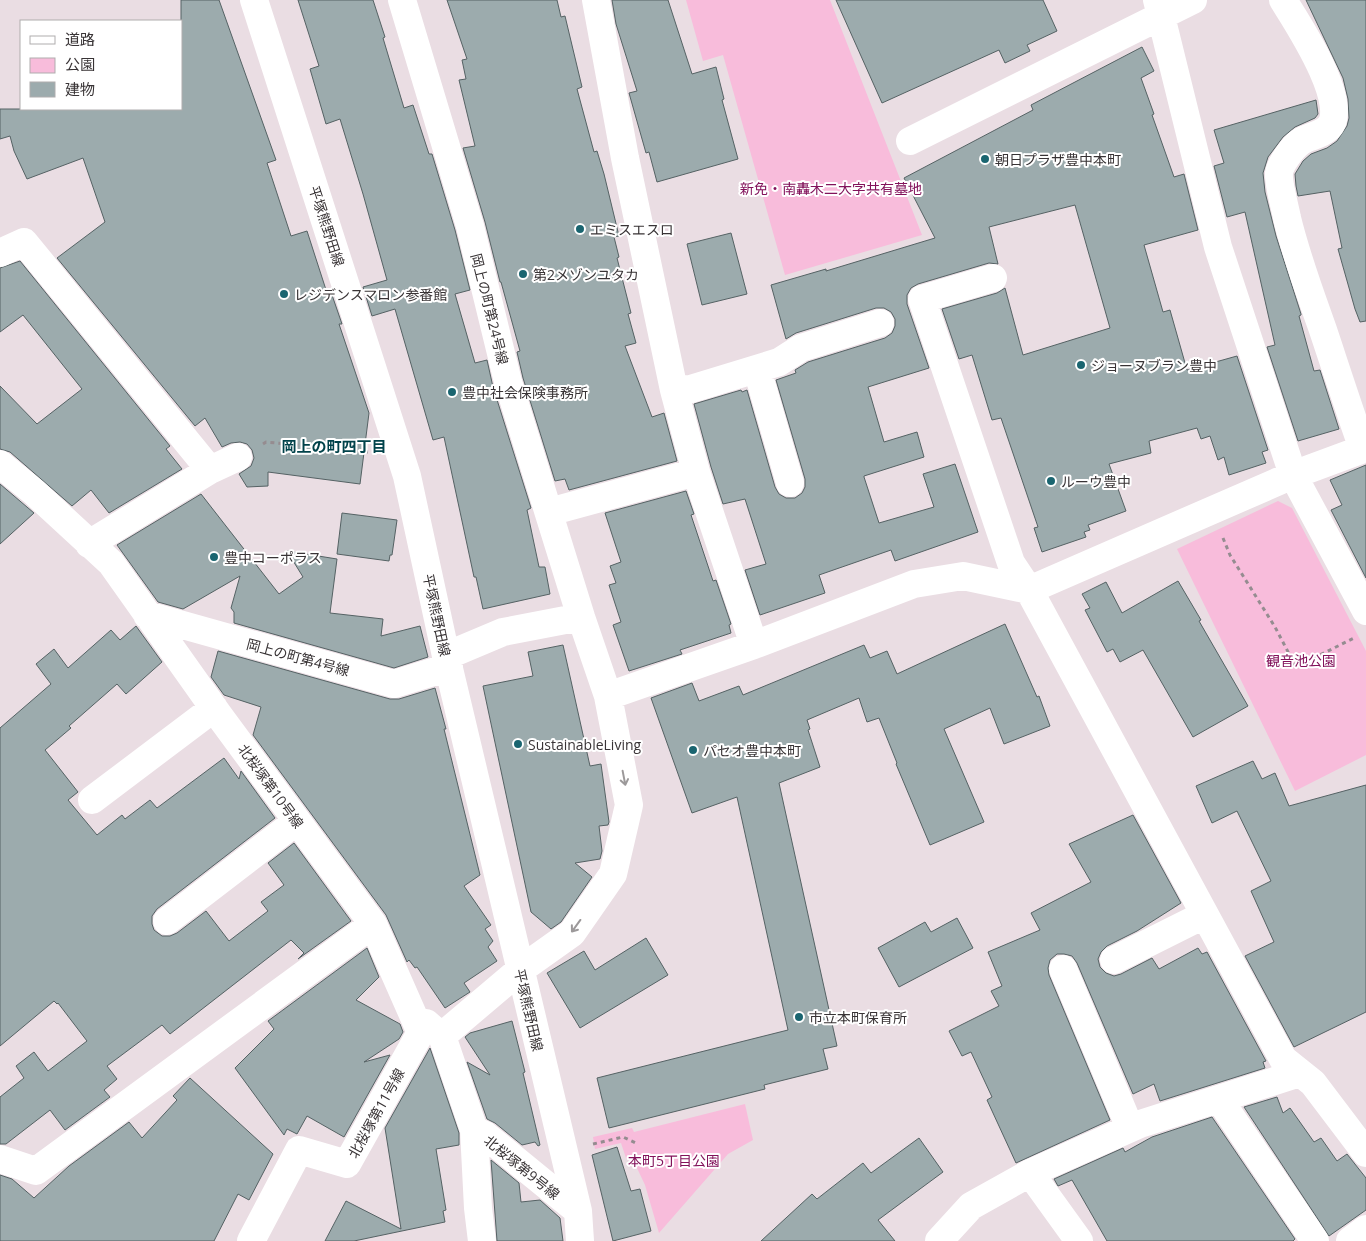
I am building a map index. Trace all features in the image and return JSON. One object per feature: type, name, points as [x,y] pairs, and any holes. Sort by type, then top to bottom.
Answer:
[{"type":"street","name":"平塚熊野田線","points":[[254,0],[407,476],[448,662],[582,1232]]},
{"type":"street","name":"岡上の町第24号線","points":[[402,0],[470,226],[508,382],[581,617],[608,696],[629,805],[613,874],[572,933],[520,970]]},
{"type":"street","points":[[596,0],[625,158],[674,390],[696,472],[754,645]]},
{"type":"street","points":[[910,141],[1159,8],[1193,0]]},
{"type":"street","points":[[608,696],[754,645],[914,584],[963,576],[1029,590],[1293,475],[1364,448],[1295,248],[1282,196],[1279,173],[1288,154],[1301,141],[1315,137],[1329,128],[1334,119],[1335,108],[1312,47],[1283,0]]},
{"type":"street","points":[[1159,8],[1218,247],[1293,475],[1366,611]]},
{"type":"street","points":[[0,253],[24,242],[210,470]]},
{"type":"street","points":[[993,278],[922,299],[1011,562],[1029,590],[1283,1059],[1312,1084],[1366,1153]]},
{"type":"street","points":[[674,390],[691,390],[757,369],[778,362],[801,348],[880,323]]},
{"type":"street","points":[[757,369],[790,484]]},
{"type":"street","points":[[89,544],[210,470],[238,457]]},
{"type":"street","name":"北桜塚第10号線","points":[[0,464],[34,492],[111,563],[214,708],[373,924],[432,1034]]},
{"type":"street","points":[[549,512],[696,472]]},
{"type":"street","name":"岡上の町第4号線","points":[[147,615],[394,684],[448,662],[503,632],[581,617]]},
{"type":"street","points":[[92,800],[214,708]]},
{"type":"street","points":[[167,921],[297,821]]},
{"type":"street","points":[[1114,960],[1204,915]]},
{"type":"street","points":[[0,1159],[36,1171],[373,924]]},
{"type":"street","points":[[1063,969],[1130,1128]]},
{"type":"street","points":[[432,1034],[520,970]]},
{"type":"street","name":"北桜塚第9号線","points":[[432,1034],[474,1130],[485,1135],[582,1232]]},
{"type":"street","name":"北桜塚第11号線","points":[[251,1241],[299,1150],[347,1164],[432,1034]]},
{"type":"street","points":[[939,1241],[970,1206],[1030,1174],[1130,1128],[1300,1073]]},
{"type":"street","points":[[1219,1099],[1315,1241]]},
{"type":"street","points":[[474,1130],[478,1208],[482,1241]]},
{"type":"street","points":[[1030,1174],[1079,1241]]},
{"type":"street","points":[[1350,1241],[1366,1229]]},
{"type":"path","points":[[238,457],[266,442],[379,453],[398,446]]},
{"type":"path","points":[[1211,511],[1230,555],[1275,627],[1296,667],[1357,636]]},
{"type":"path","points":[[588,1145],[622,1137],[638,1144]]},
{"type":"green space","name":"新免・南轟木二大字共有墓地","points":[[686,0],[830,0],[922,235],[785,275],[723,55],[703,61]]},
{"type":"green space","name":"観音池公園","points":[[1278,501],[1292,508],[1366,651],[1366,755],[1295,791],[1177,549]]},
{"type":"green space","name":"本町5丁目公園","points":[[745,1104],[753,1140],[728,1154],[659,1233],[645,1185],[637,1168],[626,1158],[621,1143],[595,1149],[593,1137],[632,1128],[634,1132]]},
{"type":"building","points":[[181,0],[219,0],[276,160],[267,163],[291,236],[307,231],[328,296],[332,295],[342,324],[339,324],[369,413],[360,484],[268,472],[268,486],[247,487],[239,474],[251,466],[254,458],[252,450],[247,444],[240,442],[222,447],[205,418],[195,426],[57,258],[105,222],[83,158],[27,179],[14,151],[10,136],[0,139],[0,109],[182,110]]},
{"type":"building","points":[[298,0],[373,0],[404,108],[413,105],[429,154],[432,154],[455,230],[470,290],[455,294],[475,363],[487,360],[493,387],[531,508],[527,510],[539,567],[545,567],[550,594],[483,609],[476,577],[474,577],[444,437],[433,440],[395,309],[372,316],[363,287],[387,280],[340,119],[326,124],[310,69],[319,66]]},
{"type":"building","points":[[447,0],[557,0],[561,17],[565,16],[582,87],[577,89],[594,152],[597,151],[604,174],[619,236],[614,237],[619,257],[617,258],[631,313],[628,314],[636,343],[625,346],[652,417],[664,413],[677,461],[569,490],[565,479],[555,481],[523,378],[517,352],[520,351],[463,148],[475,146],[459,80],[466,79],[462,60],[467,59]]},
{"type":"building","points":[[612,0],[668,0],[692,74],[716,67],[724,99],[722,100],[738,159],[657,182],[649,152],[646,153],[629,93],[637,91],[616,24]]},
{"type":"building","points":[[836,0],[1043,0],[1057,31],[1027,45],[1030,51],[1005,63],[999,50],[882,103]]},
{"type":"building","points":[[1306,0],[1366,0],[1366,321],[1360,322],[1338,249],[1342,248],[1330,191],[1298,196],[1296,186],[1295,174],[1303,161],[1311,154],[1327,148],[1337,141],[1347,126],[1349,118],[1348,99],[1343,78]]},
{"type":"building","points":[[1142,47],[1154,71],[1141,78],[1154,114],[1152,115],[1174,177],[1184,174],[1198,230],[1144,245],[1163,312],[1170,310],[1187,370],[1237,356],[1268,450],[1262,452],[1266,463],[1229,475],[1224,457],[1218,460],[1210,436],[1201,439],[1197,428],[1149,441],[1151,453],[1109,464],[1126,511],[1088,525],[1090,530],[1084,532],[1086,537],[1042,552],[1034,528],[1038,527],[1001,418],[992,420],[972,355],[959,359],[942,309],[997,293],[1005,288],[1023,355],[1110,328],[1075,205],[989,227],[998,264],[989,263],[918,284],[911,288],[907,295],[907,304],[929,368],[868,387],[884,442],[917,432],[924,457],[864,476],[879,523],[934,507],[923,474],[955,464],[978,532],[895,561],[891,550],[819,575],[825,593],[760,615],[745,570],[766,564],[745,499],[723,504],[694,404],[741,390],[742,392],[747,390],[775,487],[779,494],[786,498],[795,498],[802,493],[805,487],[805,479],[776,380],[796,373],[795,370],[808,362],[885,338],[892,333],[895,326],[895,319],[891,312],[884,308],[876,308],[796,333],[786,339],[771,285],[826,269],[826,271],[935,238],[904,178],[1033,110],[1031,105]]},
{"type":"building","points":[[1316,100],[1318,114],[1315,118],[1295,127],[1283,137],[1268,157],[1263,173],[1265,192],[1276,236],[1301,314],[1299,316],[1314,371],[1320,370],[1339,429],[1298,441],[1267,347],[1275,345],[1245,212],[1227,217],[1214,166],[1224,163],[1214,130]]},
{"type":"building","points":[[731,233],[747,294],[702,305],[687,244]]},
{"type":"building","points":[[20,261],[170,446],[166,449],[182,469],[109,513],[91,490],[72,506],[10,452],[0,449],[0,386],[37,424],[82,389],[23,315],[0,332],[0,268]]},
{"type":"building","points":[[1366,465],[1366,578],[1331,510],[1342,505],[1330,480]]},
{"type":"building","points":[[0,484],[34,513],[0,544]]},
{"type":"building","points":[[686,491],[694,514],[691,515],[713,581],[716,580],[731,624],[729,625],[731,633],[680,650],[682,654],[629,671],[613,625],[621,622],[609,585],[616,583],[610,566],[621,562],[605,513]]},
{"type":"building","points":[[201,494],[279,594],[303,577],[287,551],[337,559],[330,613],[383,619],[381,636],[420,626],[428,657],[394,668],[234,623],[234,612],[231,608],[240,576],[183,609],[158,602],[117,545]]},
{"type":"building","points":[[342,513],[397,520],[392,555],[390,555],[389,561],[337,554]]},
{"type":"building","points":[[1178,581],[1248,706],[1193,737],[1143,650],[1120,662],[1113,649],[1107,652],[1085,610],[1090,608],[1082,594],[1106,582],[1122,613]]},
{"type":"building","points":[[1005,624],[1037,697],[1039,696],[1050,726],[1004,744],[990,708],[944,729],[984,822],[930,845],[879,718],[867,722],[859,698],[807,720],[810,729],[808,730],[820,767],[779,783],[837,1046],[823,1049],[828,1069],[764,1085],[765,1089],[609,1128],[597,1078],[788,1030],[737,797],[692,813],[651,698],[692,683],[699,701],[739,686],[743,695],[864,645],[870,658],[887,651],[897,674]]},
{"type":"building","points":[[136,626],[162,662],[126,694],[117,684],[45,750],[78,792],[68,800],[97,835],[122,815],[125,819],[150,800],[157,808],[224,758],[239,779],[241,771],[275,818],[157,909],[152,916],[154,930],[162,936],[170,936],[177,933],[206,911],[229,941],[268,911],[261,902],[284,885],[268,863],[294,843],[351,921],[298,959],[304,953],[291,940],[170,1034],[162,1025],[107,1066],[117,1079],[104,1090],[110,1097],[65,1130],[50,1110],[6,1144],[0,1144],[0,1097],[24,1078],[16,1066],[34,1052],[48,1071],[87,1041],[58,1003],[54,1001],[0,1046],[0,728],[51,684],[36,664],[54,649],[68,668],[111,630],[120,640]]},
{"type":"building","points":[[563,645],[590,766],[601,764],[609,822],[608,825],[599,826],[602,851],[600,859],[575,863],[592,877],[561,922],[551,929],[531,912],[483,686],[533,676],[528,652]]},
{"type":"building","points":[[218,651],[390,699],[399,699],[435,688],[480,875],[464,886],[491,925],[485,929],[493,941],[488,947],[497,961],[464,983],[470,992],[445,1008],[417,967],[415,968],[409,960],[407,962],[386,915],[253,735],[261,707],[224,695],[211,677]]},
{"type":"building","points":[[1253,761],[1262,779],[1275,773],[1289,806],[1366,785],[1366,1012],[1294,1047],[1245,956],[1274,942],[1251,891],[1271,881],[1237,811],[1212,823],[1196,786]]},
{"type":"building","points":[[1133,815],[1181,903],[1137,931],[1107,946],[1101,952],[1098,959],[1100,967],[1106,973],[1114,976],[1152,958],[1159,969],[1198,948],[1202,954],[1207,952],[1266,1061],[1263,1062],[1265,1068],[1160,1101],[1154,1084],[1133,1094],[1077,963],[1072,956],[1057,954],[1050,960],[1049,975],[1110,1120],[1016,1163],[987,1100],[992,1097],[971,1052],[962,1056],[949,1031],[999,1006],[991,991],[1002,986],[988,952],[1040,930],[1031,913],[1091,882],[1069,844]]},
{"type":"building","points":[[957,918],[973,948],[899,987],[878,948],[925,922],[931,932]]},
{"type":"building","points":[[646,938],[668,975],[580,1028],[547,973],[584,951],[595,970]]},
{"type":"building","points":[[367,948],[379,977],[356,1000],[400,1024],[403,1032],[399,1039],[364,1062],[390,1055],[344,1137],[307,1116],[297,1134],[287,1129],[284,1135],[235,1068],[274,1029],[268,1021]]},
{"type":"building","points":[[512,1021],[525,1072],[523,1073],[540,1145],[538,1146],[535,1142],[522,1145],[495,1123],[487,1119],[467,1062],[490,1075],[465,1037],[470,1033]]},
{"type":"building","points":[[430,1048],[459,1133],[459,1145],[436,1149],[446,1210],[443,1211],[445,1222],[354,1241],[325,1241],[346,1201],[401,1229],[385,1128]]},
{"type":"building","points":[[190,1078],[273,1154],[249,1200],[238,1194],[214,1241],[0,1241],[0,1175],[12,1179],[34,1198],[69,1166],[129,1122],[142,1138],[177,1100],[173,1096]]},
{"type":"building","points":[[1277,1097],[1283,1113],[1290,1108],[1314,1142],[1321,1138],[1337,1161],[1347,1154],[1366,1178],[1366,1210],[1329,1236],[1244,1107]]},
{"type":"building","points":[[1212,1117],[1295,1239],[1293,1241],[1107,1241],[1072,1180],[1058,1186],[1054,1179],[1123,1148],[1125,1152],[1152,1137]]},
{"type":"building","points":[[919,1138],[943,1172],[878,1220],[895,1241],[761,1241],[812,1194],[817,1199],[863,1163],[871,1173]]},
{"type":"building","points":[[617,1147],[631,1191],[640,1189],[651,1231],[613,1241],[592,1155]]},
{"type":"building","points":[[491,1160],[519,1183],[521,1202],[540,1200],[560,1218],[563,1241],[497,1241]]},
{"type":"place","name":"朝日プラザ豊中本町","points":[[985,159]]},
{"type":"place","name":"エミスエスロ","points":[[580,229]]},
{"type":"place","name":"第2メゾンユタカ","points":[[523,274]]},
{"type":"place","name":"レジデンスマロン参番館","points":[[284,294]]},
{"type":"place","name":"ジョーヌブラン豊中","points":[[1081,365]]},
{"type":"place","name":"豊中社会保険事務所","points":[[452,392]]},
{"type":"place","name":"ルーウ豊中","points":[[1051,481]]},
{"type":"place","name":"豊中コーポラス","points":[[214,557]]},
{"type":"place","name":"SustainableLiving","points":[[518,744]]},
{"type":"place","name":"パセオ豊中本町","points":[[693,750]]},
{"type":"place","name":"市立本町保育所","points":[[799,1017]]},
{"type":"district","name":"岡上の町四丁目","points":[[334,446]]}]
